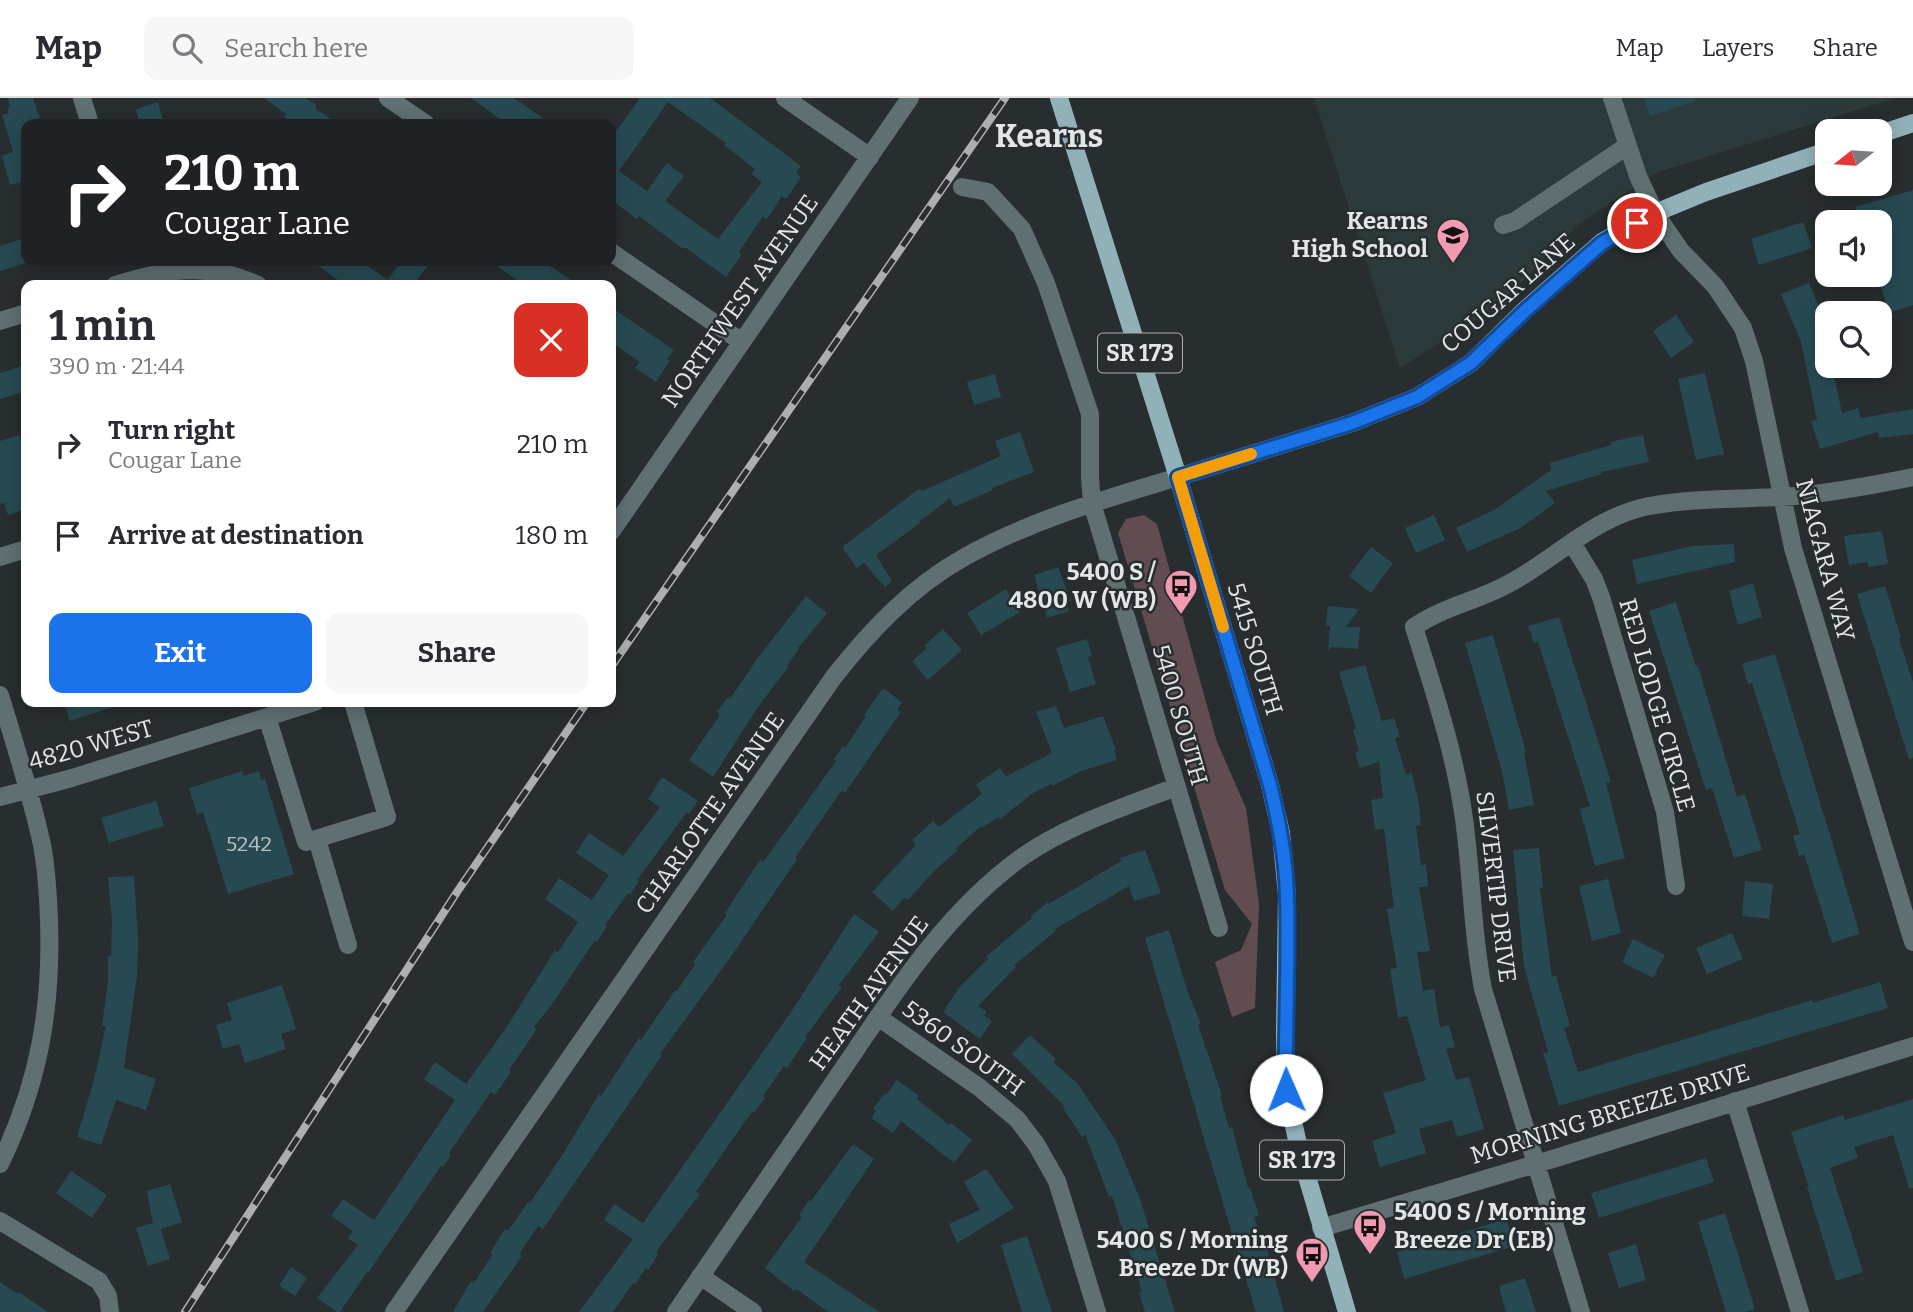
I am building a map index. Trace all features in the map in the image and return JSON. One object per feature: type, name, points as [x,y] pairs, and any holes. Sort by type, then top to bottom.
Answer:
[{"type":"main road","name":"5415 SOUTH","points":[[1059,98],[1178,477],[1270,785],[1281,834],[1287,895],[1284,1032],[1286,1090],[1321,1228]]},
{"type":"main road","points":[[1892,130],[1913,123]]},
{"type":"main road","name":"COUGAR LANE","points":[[1178,477],[1352,423],[1417,397],[1471,363],[1602,243],[1655,213],[1706,192],[1815,155]]},
{"type":"main road","name":"SR 173","points":[[1321,1228],[1347,1312]]},
{"type":"street","points":[[82,98],[88,119]]},
{"type":"street","points":[[388,98],[419,119]]},
{"type":"street","points":[[785,98],[870,157]]},
{"type":"street","name":"NORTHWEST AVENUE","points":[[616,523],[910,98]]},
{"type":"street","name":"NIAGARA WAY","points":[[1612,98],[1638,176],[1655,213],[1681,251],[1715,286],[1743,328],[1754,361],[1802,581],[1913,942]]},
{"type":"street","points":[[1503,226],[1515,221],[1627,146]]},
{"type":"street","name":"5400 SOUTH","points":[[962,187],[988,192],[1022,229],[1056,311],[1090,414],[1092,503],[1219,928]]},
{"type":"street","points":[[616,255],[742,342]]},
{"type":"street","points":[[133,266],[137,279]]},
{"type":"street","points":[[133,280],[160,272],[186,270],[234,275],[246,280]]},
{"type":"street","points":[[0,321],[21,315]]},
{"type":"street","name":"CHARLOTTE AVENUE","points":[[394,1312],[825,689],[857,647],[911,595],[960,559],[1019,530],[1092,503],[1178,477]]},
{"type":"street","points":[[1572,543],[1608,520],[1628,511],[1650,506],[1782,497],[1836,491],[1913,477]]},
{"type":"street","name":"SILVERTIP DRIVE","points":[[1572,543],[1534,570],[1495,591],[1431,615],[1414,627],[1457,772],[1471,873],[1476,953],[1483,989],[1581,1312]]},
{"type":"street","name":"RED LODGE CIRCLE","points":[[1572,543],[1594,579],[1601,597],[1665,812],[1676,886]]},
{"type":"street","points":[[0,557],[21,551]]},
{"type":"street","points":[[0,695],[29,788],[43,847],[48,883],[51,968],[41,1043],[29,1092],[0,1164]]},
{"type":"street","name":"4820 WEST","points":[[0,797],[72,778],[299,707]]},
{"type":"street","points":[[267,717],[306,842],[387,817],[354,707]]},
{"type":"street","name":"HEATH AVENUE","points":[[676,1312],[878,1017],[937,939],[972,900],[1022,857],[1093,819],[1176,787]]},
{"type":"street","points":[[317,839],[348,945]]},
{"type":"street","name":"5360 SOUTH","points":[[878,1017],[979,1088],[1017,1119],[1037,1144],[1057,1181],[1097,1312]]},
{"type":"street","name":"MORNING BREEZE DRIVE","points":[[1321,1228],[1913,1046]]},
{"type":"street","points":[[1735,1101],[1800,1312]]},
{"type":"street","points":[[0,1221],[90,1274],[104,1287],[110,1312]]},
{"type":"street","points":[[700,1276],[753,1312]]},
{"type":"shaded area","name":"Kearns High School","points":[[1314,98],[1895,98],[1828,119],[1815,119],[1815,123],[1658,172],[1580,223],[1498,306],[1400,368]]},
{"type":"shaded area","points":[[1144,515],[1157,524],[1217,742],[1246,808],[1259,904],[1255,1008],[1232,1017],[1215,962],[1241,950],[1252,924],[1225,890],[1118,533],[1126,519]]},
{"type":"building","points":[[8,98],[33,98],[40,118],[21,119],[21,182],[10,185],[2,156],[13,152],[2,115],[9,113],[7,108],[10,107]]},
{"type":"building","points":[[264,98],[306,98],[331,119],[287,119],[284,117],[286,114]]},
{"type":"building","points":[[471,98],[514,98],[544,119],[500,119]]},
{"type":"building","points":[[640,98],[710,98],[801,166],[796,173],[801,177],[786,199],[782,196],[767,219],[763,216],[726,277],[639,216],[637,219],[616,204],[616,131]],"holes":[[[668,102],[726,143],[724,145],[755,169],[751,174],[762,182],[718,239],[665,201],[684,176],[667,163],[647,191],[619,171]]]},
{"type":"building","points":[[1644,98],[1695,98],[1695,101],[1650,116]]},
{"type":"building","points":[[158,102],[163,119],[139,119],[136,109]]},
{"type":"building","points":[[1913,190],[1913,305],[1892,312],[1892,301],[1885,301],[1881,287],[1892,287],[1892,210],[1856,210],[1855,207]]},
{"type":"building","points":[[1803,222],[1812,248],[1759,265],[1751,239]]},
{"type":"building","points":[[21,239],[21,264],[0,271],[0,246]]},
{"type":"building","points":[[318,266],[367,266],[388,280],[338,280]]},
{"type":"building","points":[[398,266],[427,266],[417,280],[388,280]]},
{"type":"building","points":[[496,266],[550,266],[571,280],[518,280]]},
{"type":"building","points":[[1809,283],[1817,301],[1815,378],[1835,378],[1842,413],[1858,408],[1861,418],[1913,409],[1913,434],[1879,438],[1878,432],[1820,449],[1811,421],[1817,420],[1801,342],[1781,294]]},
{"type":"building","points":[[616,310],[674,350],[656,382],[635,368],[640,362],[616,345]]},
{"type":"building","points":[[1676,315],[1694,342],[1671,358],[1653,331]]},
{"type":"building","points":[[21,367],[21,393],[0,399],[0,373]]},
{"type":"building","points":[[1705,373],[1724,454],[1696,460],[1678,379]]},
{"type":"building","points":[[995,374],[1001,397],[974,405],[967,382]]},
{"type":"building","points":[[1020,432],[1034,472],[992,488],[993,490],[954,507],[950,498],[876,555],[892,581],[885,587],[864,563],[857,568],[842,547],[920,488],[922,491],[1001,456],[995,441]]},
{"type":"building","points":[[19,435],[21,441],[21,511],[8,515],[4,503],[0,504],[0,441]]},
{"type":"building","points":[[1643,435],[1649,462],[1601,472],[1602,474],[1546,491],[1555,503],[1520,528],[1467,552],[1456,528],[1494,510],[1551,470],[1550,463],[1611,445],[1610,442]]},
{"type":"building","points":[[1434,515],[1445,540],[1416,553],[1405,528]]},
{"type":"building","points":[[1882,531],[1888,564],[1868,567],[1868,562],[1849,565],[1844,536]]},
{"type":"building","points":[[1734,544],[1735,562],[1637,584],[1632,560],[1692,546]]},
{"type":"building","points":[[1371,547],[1393,563],[1371,593],[1349,576]]},
{"type":"building","points":[[1058,567],[1071,601],[1066,602],[1069,611],[1047,618],[1034,575]]},
{"type":"building","points":[[1753,583],[1762,617],[1738,625],[1729,591]]},
{"type":"building","points":[[1885,586],[1913,682],[1913,758],[1909,759],[1857,594]]},
{"type":"building","points":[[1006,589],[1020,612],[981,635],[967,613]]},
{"type":"building","points":[[806,596],[827,613],[798,648],[788,667],[758,707],[713,777],[689,760],[720,715],[717,712],[728,697],[730,699]]},
{"type":"building","points":[[1676,602],[1737,797],[1745,794],[1762,850],[1734,858],[1712,788],[1706,790],[1649,611]]},
{"type":"building","points":[[1328,606],[1359,609],[1346,627],[1360,627],[1358,649],[1331,647],[1328,651]]},
{"type":"building","points":[[1559,617],[1611,782],[1606,783],[1625,858],[1595,866],[1580,809],[1590,806],[1538,642],[1534,643],[1528,626]]},
{"type":"building","points":[[943,629],[962,650],[928,680],[912,661]]},
{"type":"building","points":[[1493,635],[1526,752],[1524,753],[1534,805],[1509,810],[1502,771],[1465,643]]},
{"type":"building","points":[[1087,639],[1092,656],[1088,657],[1096,684],[1070,692],[1056,648]]},
{"type":"building","points":[[1775,654],[1859,934],[1832,943],[1804,854],[1799,856],[1793,836],[1800,834],[1752,683],[1748,684],[1742,664]]},
{"type":"building","points":[[1365,665],[1382,721],[1394,718],[1400,737],[1395,738],[1406,774],[1412,773],[1419,805],[1421,825],[1416,826],[1421,865],[1426,864],[1428,886],[1419,887],[1430,951],[1417,952],[1423,991],[1434,989],[1440,1027],[1449,1025],[1455,1047],[1446,1049],[1456,1080],[1469,1077],[1484,1129],[1457,1137],[1452,1120],[1419,1129],[1426,1153],[1380,1167],[1372,1141],[1396,1133],[1383,1093],[1426,1080],[1407,1016],[1398,1018],[1390,969],[1397,968],[1387,909],[1394,908],[1384,829],[1375,830],[1371,800],[1383,798],[1379,762],[1360,768],[1355,752],[1359,751],[1353,730],[1356,729],[1339,672]]},
{"type":"building","points":[[883,688],[902,702],[897,710],[901,712],[845,793],[842,790],[543,1229],[538,1226],[519,1254],[522,1256],[483,1312],[453,1312],[471,1281],[474,1283],[492,1255],[490,1253],[505,1229],[508,1231],[528,1202],[530,1203],[599,1094],[601,1096],[639,1038],[641,1040],[675,990],[677,991],[760,860],[763,862],[816,789]]},
{"type":"building","points":[[1056,706],[1064,728],[1103,716],[1117,760],[1081,771],[1052,786],[1051,784],[1033,793],[1000,819],[998,817],[982,828],[981,826],[956,848],[958,850],[934,871],[908,900],[905,897],[893,911],[872,892],[916,845],[912,840],[933,821],[939,827],[982,794],[976,785],[1000,768],[1006,776],[1052,753],[1036,712]]},
{"type":"building","points":[[66,707],[113,707],[70,721]]},
{"type":"building","points":[[242,771],[243,776],[259,771],[261,780],[265,779],[294,874],[228,894],[203,812],[197,814],[189,788]]},
{"type":"building","points":[[662,777],[698,801],[689,814],[687,812],[637,880],[639,881],[630,895],[628,893],[605,925],[607,926],[597,942],[595,940],[534,1027],[537,1029],[509,1070],[511,1072],[495,1095],[491,1092],[449,1153],[451,1155],[443,1167],[441,1166],[340,1312],[337,1312],[317,1298],[358,1245],[348,1238],[353,1231],[331,1216],[343,1199],[374,1220],[455,1100],[424,1079],[435,1062],[466,1084],[506,1028],[555,950],[558,952],[578,922],[545,899],[559,878],[592,900],[609,875],[576,853],[589,833],[623,856],[660,807],[648,799]]},
{"type":"building","points":[[156,801],[164,826],[109,843],[101,818]]},
{"type":"building","points":[[1539,848],[1543,888],[1540,888],[1552,977],[1556,975],[1570,1026],[1564,1028],[1578,1072],[1812,1000],[1813,1003],[1880,982],[1888,1008],[1559,1106],[1543,1053],[1548,1052],[1524,966],[1513,850]]},
{"type":"building","points":[[1145,850],[1161,893],[1134,901],[1129,886],[1055,929],[1056,931],[1014,965],[1016,967],[978,1006],[987,1012],[984,1015],[992,1021],[980,1039],[943,1012],[958,989],[988,959],[986,957],[1048,902],[1049,904],[1121,861],[1120,858]]},
{"type":"building","points":[[134,876],[138,939],[137,976],[124,1068],[156,1079],[146,1110],[116,1100],[101,1145],[77,1137],[106,1026],[102,1026],[108,981],[108,956],[111,956],[112,920],[108,877]]},
{"type":"building","points":[[1608,879],[1621,933],[1592,941],[1579,886]]},
{"type":"building","points":[[1745,881],[1773,884],[1769,919],[1742,916]]},
{"type":"building","points":[[854,914],[879,932],[839,985],[842,987],[805,1037],[807,1038],[787,1068],[784,1066],[763,1096],[765,1098],[754,1113],[752,1112],[696,1192],[700,1194],[661,1245],[648,1270],[646,1268],[635,1284],[633,1283],[613,1312],[579,1312],[633,1239],[604,1220],[614,1204],[643,1223],[793,1009]]},
{"type":"building","points":[[1169,930],[1187,990],[1201,1024],[1198,1025],[1222,1095],[1220,1096],[1229,1128],[1232,1127],[1248,1188],[1259,1215],[1254,1217],[1264,1250],[1267,1249],[1284,1312],[1256,1312],[1234,1240],[1145,938]]},
{"type":"building","points":[[1732,933],[1743,959],[1707,974],[1696,948]]},
{"type":"building","points":[[1633,939],[1665,955],[1653,978],[1622,962]]},
{"type":"building","points":[[282,985],[296,1029],[281,1034],[286,1049],[245,1063],[239,1044],[223,1049],[216,1025],[232,1020],[227,1003]]},
{"type":"building","points":[[1030,1035],[1056,1059],[1053,1062],[1077,1083],[1115,1139],[1140,1199],[1175,1312],[1145,1312],[1139,1293],[1142,1292],[1112,1196],[1109,1197],[1085,1134],[1082,1137],[1063,1108],[1065,1107],[1012,1054]]},
{"type":"building","points":[[897,1080],[919,1096],[917,1099],[949,1125],[951,1123],[972,1140],[954,1163],[901,1121],[893,1133],[871,1118],[876,1111],[873,1109]]},
{"type":"building","points":[[1913,1099],[1913,1188],[1909,1188],[1893,1135],[1854,1147],[1858,1158],[1830,1168],[1863,1272],[1836,1281],[1791,1132],[1843,1115],[1845,1120]]},
{"type":"building","points":[[853,1144],[874,1159],[804,1262],[879,1312],[829,1312],[796,1289],[794,1291],[765,1268],[802,1217],[799,1215],[809,1200],[811,1201]]},
{"type":"building","points":[[1706,1158],[1714,1182],[1599,1218],[1591,1193]]},
{"type":"building","points":[[986,1169],[1014,1208],[957,1243],[949,1224],[980,1210],[964,1182]]},
{"type":"building","points":[[71,1171],[107,1195],[92,1218],[56,1193]]},
{"type":"building","points":[[170,1184],[182,1222],[161,1229],[170,1259],[148,1266],[136,1228],[153,1223],[147,1191]]},
{"type":"building","points":[[1725,1213],[1755,1309],[1745,1312],[1726,1312],[1698,1222]]},
{"type":"building","points":[[1506,1219],[1515,1246],[1404,1279],[1397,1252]]},
{"type":"building","points":[[1027,1236],[1052,1312],[1022,1312],[1001,1245]]},
{"type":"building","points":[[1636,1244],[1646,1280],[1619,1288],[1608,1253]]},
{"type":"building","points":[[291,1267],[307,1278],[295,1296],[279,1286]]},
{"type":"building","points":[[1525,1278],[1536,1312],[1506,1312],[1499,1286]]},
{"type":"building","points":[[0,1282],[18,1294],[19,1292],[48,1312],[0,1312]]},
{"type":"railway","points":[[616,660],[1005,98]]},
{"type":"railway","points":[[185,1312],[457,892],[584,707]]},
{"type":"slow traffic","points":[[1223,627],[1178,477],[1251,454]]},
{"type":"place","name":"Kearns High School","points":[[1453,265]]},
{"type":"place","name":"5400 S / 4800 W (WB)","points":[[1181,616]]},
{"type":"place","name":"5400 S / Morning Breeze Dr (EB)","points":[[1370,1256]]},
{"type":"place","name":"5400 S / Morning Breeze Dr (WB)","points":[[1312,1284]]},
{"type":"district","name":"Kearns","points":[[1049,136]]},
{"type":"route","points":[[1286,1090],[1284,1032],[1287,895],[1281,834],[1270,785],[1178,477],[1352,423],[1417,397],[1471,363],[1602,243],[1637,223]]}]
